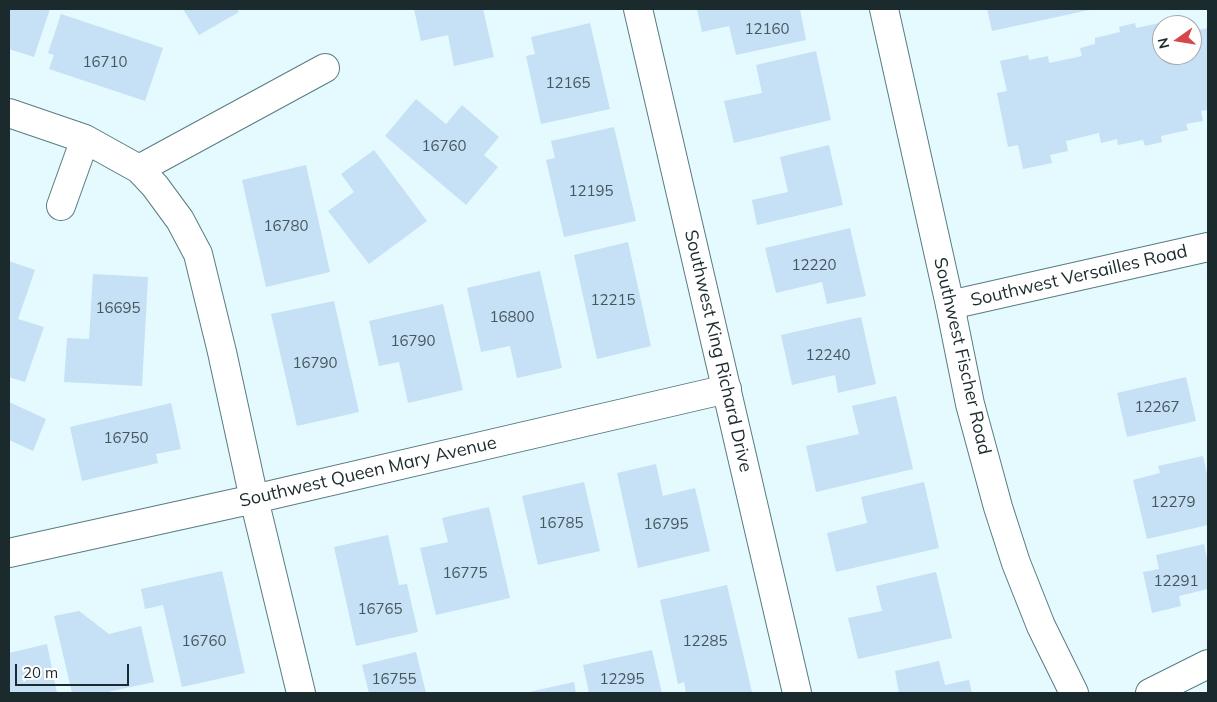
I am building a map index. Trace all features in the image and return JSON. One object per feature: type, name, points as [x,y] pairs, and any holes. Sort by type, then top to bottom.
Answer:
[{"type":"street","name":"Southwest King Richard Drive","points":[[638,9],[798,693]]},
{"type":"street","name":"Southwest Fischer Road","points":[[884,9],[950,305],[970,404],[998,507],[1016,563],[1041,626],[1074,693]]},
{"type":"street","points":[[139,169],[325,68]]},
{"type":"street","points":[[9,113],[85,139],[139,169],[155,186],[180,220],[198,254],[301,693]]},
{"type":"street","points":[[61,206],[85,139]]},
{"type":"street","name":"Southwest Versailles Road","points":[[950,305],[1208,246]]},
{"type":"street","name":"Southwest Queen Mary Avenue","points":[[9,553],[727,389]]},
{"type":"street","points":[[1150,693],[1208,664]]},
{"type":"building","points":[[9,9],[50,9],[34,57],[9,49]]},
{"type":"building","points":[[183,9],[237,9],[239,12],[199,35]]},
{"type":"building","points":[[414,9],[483,9],[494,57],[454,66],[448,35],[421,41]]},
{"type":"building","points":[[697,9],[800,9],[806,40],[736,55],[729,26],[702,32]]},
{"type":"building","points":[[987,9],[1089,9],[1089,10],[992,31]]},
{"type":"building","points":[[61,14],[163,48],[145,101],[49,69],[54,55],[48,53]]},
{"type":"building","points":[[590,23],[610,109],[541,124],[526,56],[535,54],[531,37]]},
{"type":"building","points":[[1135,23],[1136,28],[1152,25],[1152,65],[1202,65],[1202,29],[1208,28],[1208,110],[1201,111],[1203,121],[1186,124],[1188,130],[1161,136],[1162,142],[1145,146],[1143,140],[1118,145],[1117,139],[1101,143],[1099,133],[1066,141],[1068,151],[1050,155],[1052,163],[1023,169],[1018,145],[1008,147],[997,93],[1007,91],[1000,61],[1028,55],[1029,60],[1048,56],[1049,63],[1082,56],[1080,48],[1095,44],[1095,38],[1120,32],[1119,27]]},
{"type":"building","points":[[816,51],[831,120],[734,143],[724,101],[762,93],[756,65]]},
{"type":"building","points":[[416,99],[446,124],[462,105],[499,137],[484,155],[498,167],[466,205],[385,136]]},
{"type":"building","points":[[614,127],[636,221],[564,237],[546,160],[555,158],[551,141]]},
{"type":"building","points":[[829,145],[843,205],[757,225],[752,200],[788,192],[780,157]]},
{"type":"building","points":[[374,150],[427,221],[369,264],[328,211],[354,192],[341,174]]},
{"type":"building","points":[[306,165],[330,272],[266,287],[242,180]]},
{"type":"building","points":[[850,228],[866,296],[827,304],[822,282],[776,293],[765,248]]},
{"type":"building","points":[[628,242],[651,346],[597,359],[574,255]]},
{"type":"building","points":[[9,261],[35,270],[18,319],[44,327],[25,382],[9,377]]},
{"type":"building","points":[[540,271],[562,368],[517,378],[510,346],[481,352],[467,288]]},
{"type":"building","points":[[93,274],[148,277],[142,386],[64,382],[67,338],[89,339]]},
{"type":"building","points":[[334,301],[359,412],[297,426],[271,314]]},
{"type":"building","points":[[443,304],[463,390],[408,403],[399,362],[379,366],[369,321]]},
{"type":"building","points":[[861,317],[876,384],[838,393],[835,375],[792,385],[781,335]]},
{"type":"building","points":[[1186,377],[1196,421],[1127,437],[1117,393]]},
{"type":"building","points":[[896,396],[913,469],[816,492],[806,446],[859,434],[852,406]]},
{"type":"building","points":[[9,402],[46,419],[33,451],[9,440]]},
{"type":"building","points":[[171,403],[181,449],[156,454],[158,463],[82,481],[70,427]]},
{"type":"building","points":[[1203,456],[1208,478],[1208,525],[1147,539],[1133,480],[1160,473],[1158,466]]},
{"type":"building","points":[[656,464],[663,496],[695,488],[710,551],[638,568],[617,473]]},
{"type":"building","points":[[584,482],[600,551],[538,565],[522,496]]},
{"type":"building","points":[[924,482],[939,548],[836,572],[827,533],[867,523],[861,497]]},
{"type":"building","points":[[489,507],[510,598],[436,615],[420,548],[448,542],[442,518]]},
{"type":"building","points":[[388,535],[399,585],[407,584],[418,632],[356,646],[334,547]]},
{"type":"building","points":[[1204,544],[1208,564],[1208,589],[1179,596],[1181,606],[1152,613],[1143,572],[1159,569],[1156,555]]},
{"type":"building","points":[[222,571],[245,673],[182,687],[163,605],[145,609],[141,589]]},
{"type":"building","points":[[936,572],[952,638],[858,659],[848,618],[882,611],[876,586]]},
{"type":"building","points":[[727,585],[752,692],[686,693],[684,682],[678,684],[660,600]]},
{"type":"building","points":[[79,611],[109,634],[141,626],[154,682],[103,693],[72,693],[54,616]]},
{"type":"building","points":[[47,644],[57,693],[9,693],[9,653]]},
{"type":"building","points":[[652,650],[662,693],[589,693],[583,665]]},
{"type":"building","points":[[416,652],[426,693],[369,693],[362,665]]},
{"type":"building","points":[[939,661],[945,685],[969,680],[972,693],[899,693],[895,671]]},
{"type":"building","points":[[574,682],[576,693],[529,693],[529,692]]}]
